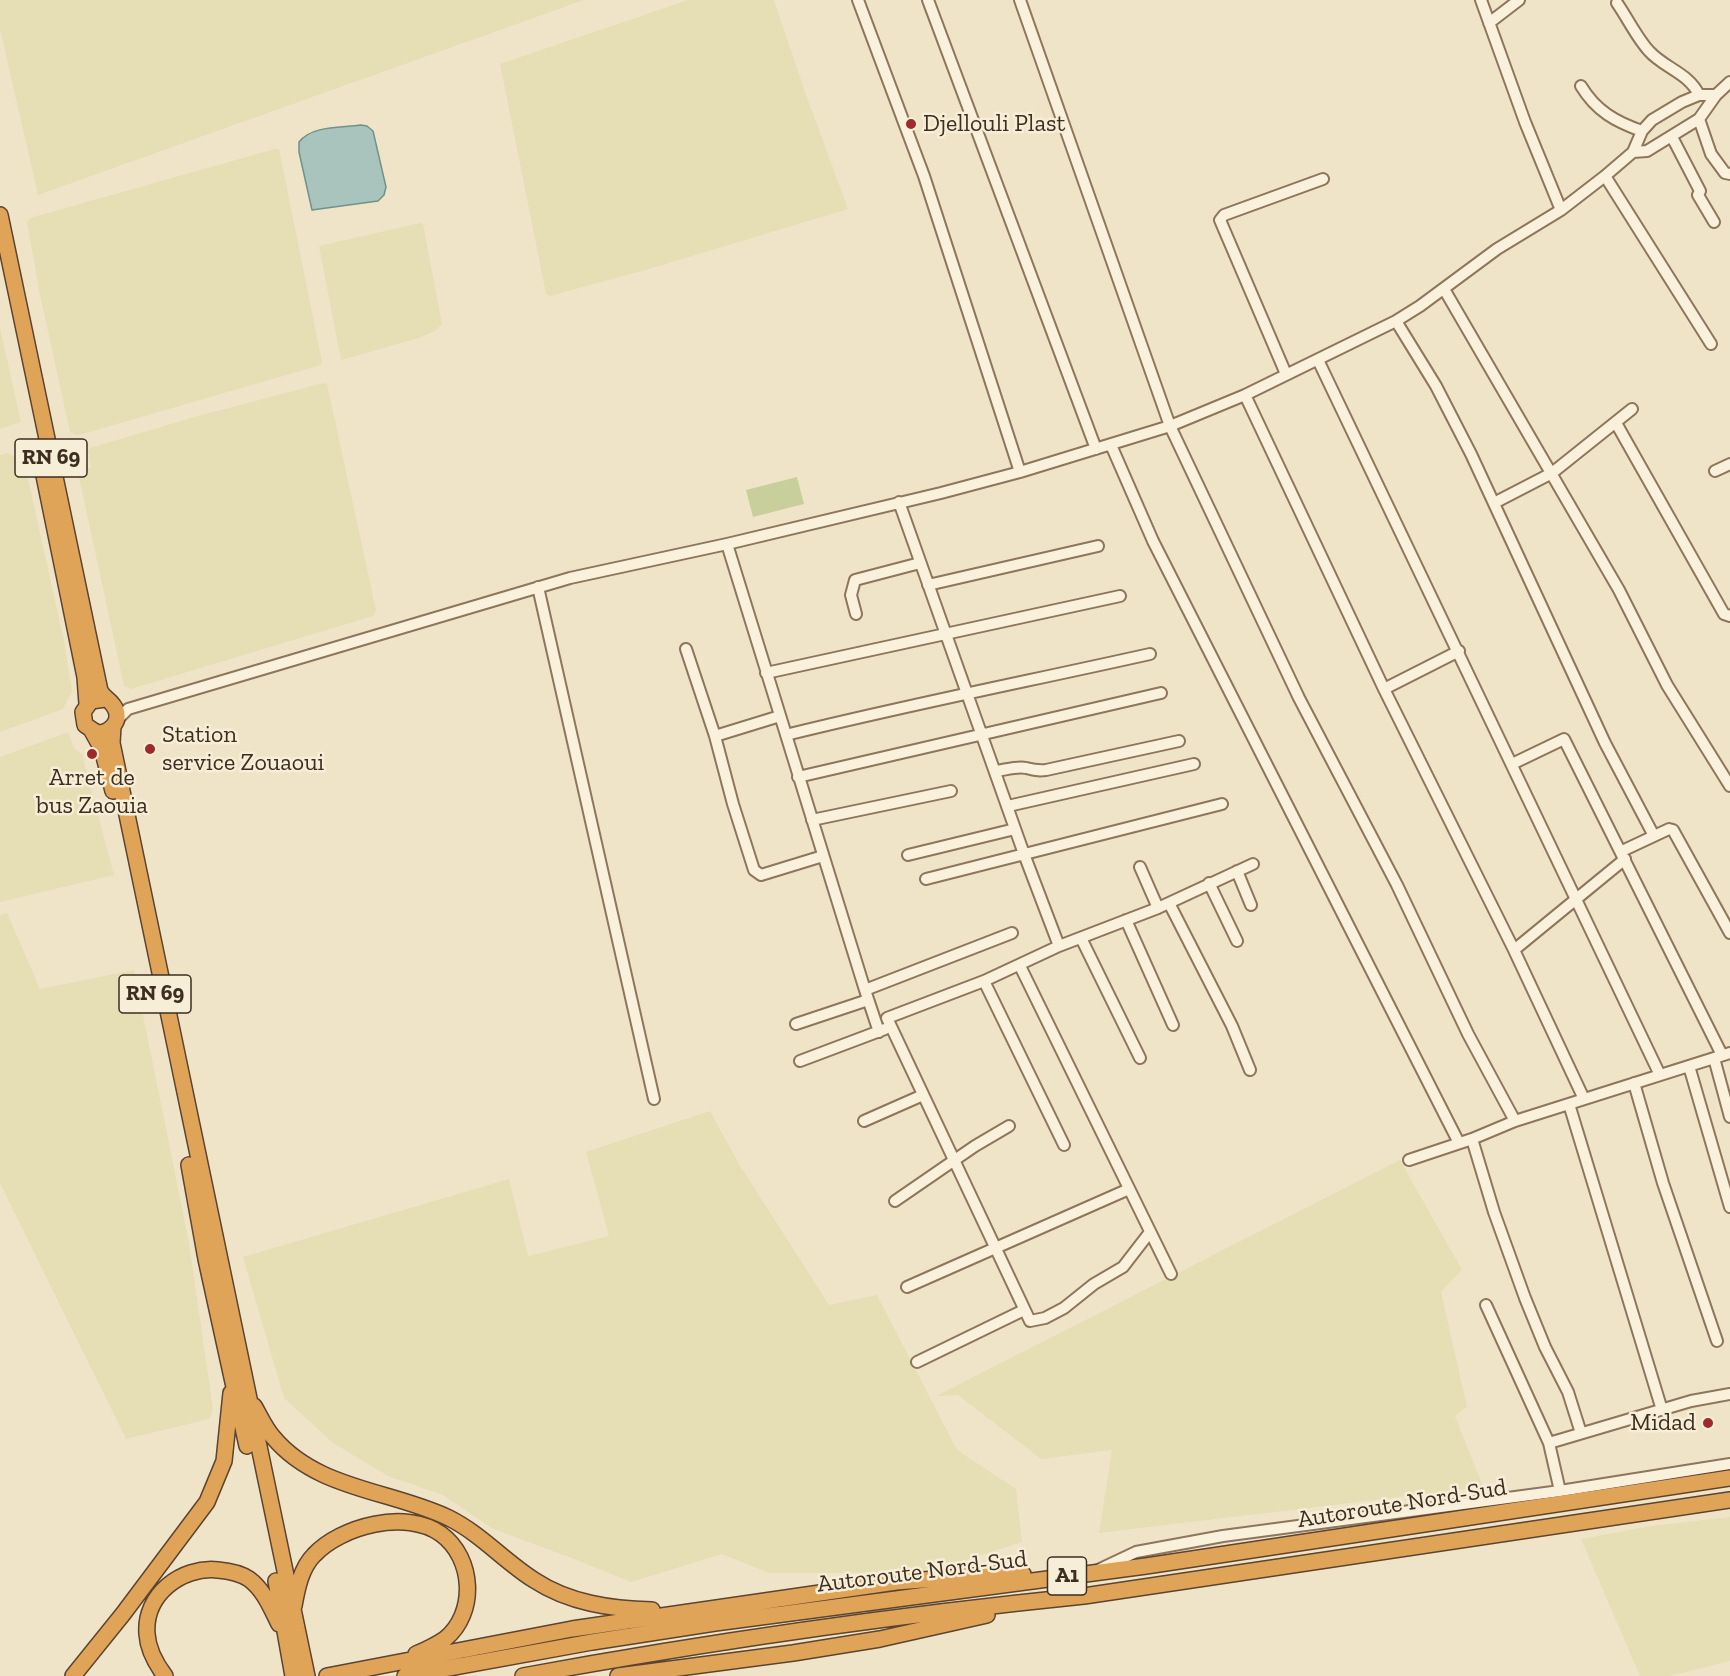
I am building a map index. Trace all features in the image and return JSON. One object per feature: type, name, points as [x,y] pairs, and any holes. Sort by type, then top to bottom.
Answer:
[{"type":"highway","name":"RN 69","points":[[0,215],[100,691],[109,702]]},
{"type":"highway","name":"RN 69","points":[[0,261],[86,677],[87,704]]},
{"type":"highway","points":[[95,699],[109,702],[117,713],[115,724],[106,732],[92,731],[85,725],[82,716],[87,704],[95,699]]},
{"type":"highway","name":"RN 69","points":[[115,724],[112,743],[158,954],[286,1637],[295,1665],[307,1676]]},
{"type":"highway","name":"RN 69","points":[[92,731],[102,749],[123,837],[206,1259],[239,1383],[293,1612],[295,1665]]},
{"type":"highway","points":[[239,1383],[273,1436],[298,1460],[352,1486],[419,1506],[448,1518],[484,1540],[534,1581],[557,1593],[607,1607],[636,1610],[670,1611],[724,1607]]},
{"type":"highway","points":[[73,1676],[207,1502],[224,1461],[239,1383]]},
{"type":"highway","name":"Autoroute Nord-Sud","points":[[405,1676],[569,1646],[715,1623],[897,1597],[1086,1574],[1730,1478]]},
{"type":"highway","name":"Autoroute Nord-Sud","points":[[523,1676],[766,1637],[985,1606],[1084,1596],[1730,1500]]},
{"type":"highway","points":[[293,1612],[296,1591],[304,1570],[313,1555],[334,1540],[361,1527],[377,1523],[407,1522],[439,1533],[462,1561],[466,1573],[468,1591],[465,1608],[458,1624],[445,1638],[427,1649],[404,1659],[363,1669]]},
{"type":"highway","points":[[165,1676],[158,1666],[147,1635],[152,1607],[158,1595],[167,1586],[179,1577],[201,1569],[234,1572],[248,1579],[262,1592],[286,1637]]},
{"type":"highway","points":[[327,1676],[572,1629],[896,1582],[1000,1574],[1086,1574]]},
{"type":"highway","points":[[618,1676],[793,1653],[880,1638],[1084,1596]]},
{"type":"highway","points":[[644,1676],[676,1668]]},
{"type":"street","points":[[858,0],[924,176],[1020,472]]},
{"type":"street","points":[[928,0],[1096,449]]},
{"type":"street","points":[[1020,0],[1170,426],[1299,698],[1397,885],[1468,1034],[1515,1121]]},
{"type":"street","points":[[1481,0],[1525,122],[1561,210]]},
{"type":"street","points":[[1489,23],[1519,0]]},
{"type":"street","points":[[1617,3],[1649,52],[1686,78],[1699,95]]},
{"type":"street","points":[[1633,152],[1647,151],[1700,119],[1716,95],[1730,81]]},
{"type":"street","points":[[1581,86],[1588,98],[1616,122],[1642,131]]},
{"type":"street","points":[[115,724],[121,714],[128,709],[538,587],[727,544],[1020,472],[1170,426],[1245,395],[1396,321],[1444,289],[1497,249],[1561,210],[1605,176],[1633,152],[1642,131],[1652,120],[1668,109],[1699,95],[1716,95]]},
{"type":"street","points":[[1700,119],[1711,154],[1725,173],[1730,174]]},
{"type":"street","points":[[1672,137],[1700,191],[1698,195],[1714,222]]},
{"type":"street","points":[[1605,176],[1711,345]]},
{"type":"street","points":[[1286,374],[1220,220],[1224,214],[1323,179]]},
{"type":"street","points":[[1444,289],[1619,590],[1667,685],[1730,786]]},
{"type":"street","points":[[1396,321],[1436,386],[1494,503],[1605,743],[1654,836]]},
{"type":"street","points":[[1318,360],[1660,1075]]},
{"type":"street","points":[[1245,395],[1384,689],[1514,950],[1584,1099]]},
{"type":"street","points":[[1494,503],[1552,473],[1632,410]]},
{"type":"street","points":[[1616,423],[1724,614],[1730,616]]},
{"type":"street","points":[[1111,445],[1153,541],[1459,1143]]},
{"type":"street","points":[[1715,471],[1730,464]]},
{"type":"street","points":[[899,502],[1059,946]]},
{"type":"street","points":[[727,544],[877,1027]]},
{"type":"street","points":[[928,585],[1098,546]]},
{"type":"street","points":[[856,614],[851,595],[855,580],[920,563]]},
{"type":"street","points":[[538,587],[654,1099]]},
{"type":"street","points":[[766,673],[1120,596]]},
{"type":"street","points":[[686,649],[716,736],[733,804],[754,870],[761,875],[823,856]]},
{"type":"street","points":[[1384,689],[1459,651]]},
{"type":"street","points":[[786,735],[930,701],[967,695],[1150,654]]},
{"type":"street","points":[[798,777],[1161,693]]},
{"type":"street","points":[[109,702],[128,709]]},
{"type":"street","points":[[716,736],[780,716]]},
{"type":"street","points":[[1512,764],[1564,739],[1722,1055],[1730,1117]]},
{"type":"street","points":[[996,771],[1018,768],[1034,771],[1046,770],[1179,741]]},
{"type":"street","points":[[1008,806],[1194,764]]},
{"type":"street","points":[[812,820],[951,791]]},
{"type":"street","points":[[926,879],[1222,804]]},
{"type":"street","points":[[908,855],[1016,828]]},
{"type":"street","points":[[1514,950],[1624,855],[1668,829],[1673,830],[1730,933]]},
{"type":"street","points":[[800,1060],[1020,966],[1059,946],[1158,908],[1253,864]]},
{"type":"street","points":[[1140,867],[1158,908]]},
{"type":"street","points":[[1237,871],[1251,905]]},
{"type":"street","points":[[1209,883],[1237,941]]},
{"type":"street","points":[[1169,903],[1232,1026],[1250,1070]]},
{"type":"street","points":[[1126,920],[1173,1026]]},
{"type":"street","points":[[796,1024],[1012,933]]},
{"type":"street","points":[[1081,938],[1140,1058]]},
{"type":"street","points":[[1020,966],[1171,1274]]},
{"type":"street","points":[[984,981],[1064,1145]]},
{"type":"street","points":[[889,1023],[1030,1321],[1064,1308],[1094,1284],[1123,1267],[1150,1232]]},
{"type":"street","points":[[1409,1160],[1472,1139],[1515,1121],[1722,1055]]},
{"type":"street","points":[[1689,1066],[1730,1208]]},
{"type":"street","points":[[1634,1083],[1663,1183],[1717,1341]]},
{"type":"street","points":[[864,1121],[922,1095]]},
{"type":"street","points":[[1569,1104],[1662,1410]]},
{"type":"street","points":[[895,1201],[953,1160],[1009,1126]]},
{"type":"street","points":[[1472,1139],[1494,1212],[1525,1298],[1545,1347],[1568,1392],[1581,1433]]},
{"type":"street","points":[[907,1287],[1129,1189]]},
{"type":"street","points":[[1486,1305],[1550,1443],[1560,1491]]},
{"type":"street","points":[[917,1362],[1024,1310]]},
{"type":"street","points":[[1550,1443],[1691,1401],[1730,1394]]},
{"type":"street","points":[[1086,1574],[1126,1555],[1223,1536],[1560,1491],[1730,1464]]},
{"type":"shaded area","points":[[0,0],[584,0],[38,195],[0,29]]},
{"type":"shaded area","points":[[688,0],[774,0],[848,209],[649,269],[550,296],[546,294],[500,64]]},
{"type":"shaded area","points":[[279,149],[321,365],[86,433],[76,435],[70,432],[39,290],[27,222],[30,218]]},
{"type":"shaded area","points":[[423,224],[442,324],[435,331],[419,338],[341,360],[319,246]]},
{"type":"shaded area","points":[[0,328],[21,422],[0,429]]},
{"type":"shaded area","points":[[323,383],[327,384],[376,610],[373,616],[131,689],[124,686],[79,477],[91,467],[88,451],[90,448],[198,416]]},
{"type":"shaded area","points":[[8,453],[21,461],[26,470],[64,641],[72,691],[63,709],[0,732],[0,455]]},
{"type":"shaded area","points":[[68,732],[75,749],[82,754],[114,875],[0,902],[0,757]]},
{"type":"shaded area","points":[[7,913],[40,989],[134,970],[189,1243],[213,1410],[209,1419],[126,1439],[0,1183],[0,915]]},
{"type":"shaded area","points":[[710,1111],[739,1164],[829,1305],[877,1295],[957,1450],[1016,1489],[1022,1542],[966,1560],[905,1573],[769,1573],[722,1554],[631,1582],[493,1529],[443,1495],[388,1476],[333,1443],[284,1398],[243,1257],[509,1179],[528,1256],[609,1236],[586,1152]]},
{"type":"shaded area","points":[[1400,1160],[1462,1270],[1441,1292],[1467,1407],[1455,1416],[1483,1487],[1099,1533],[1112,1450],[1041,1459],[958,1395],[936,1396]]},
{"type":"shaded area","points":[[1730,1517],[1730,1661],[1670,1676],[1640,1676],[1581,1539],[1651,1526]]},
{"type":"green space","points":[[797,477],[804,504],[753,517],[746,490]]},
{"type":"water","points":[[361,125],[373,131],[386,187],[384,195],[378,201],[312,210],[299,152],[299,142],[319,130]]},
{"type":"place","name":"Djellouli Plast","points":[[911,124]]},
{"type":"place","name":"Station service Zouaoui","points":[[150,749]]},
{"type":"place","name":"Arret de bus Zaouia","points":[[92,754]]},
{"type":"place","name":"Midad","points":[[1708,1423]]}]
